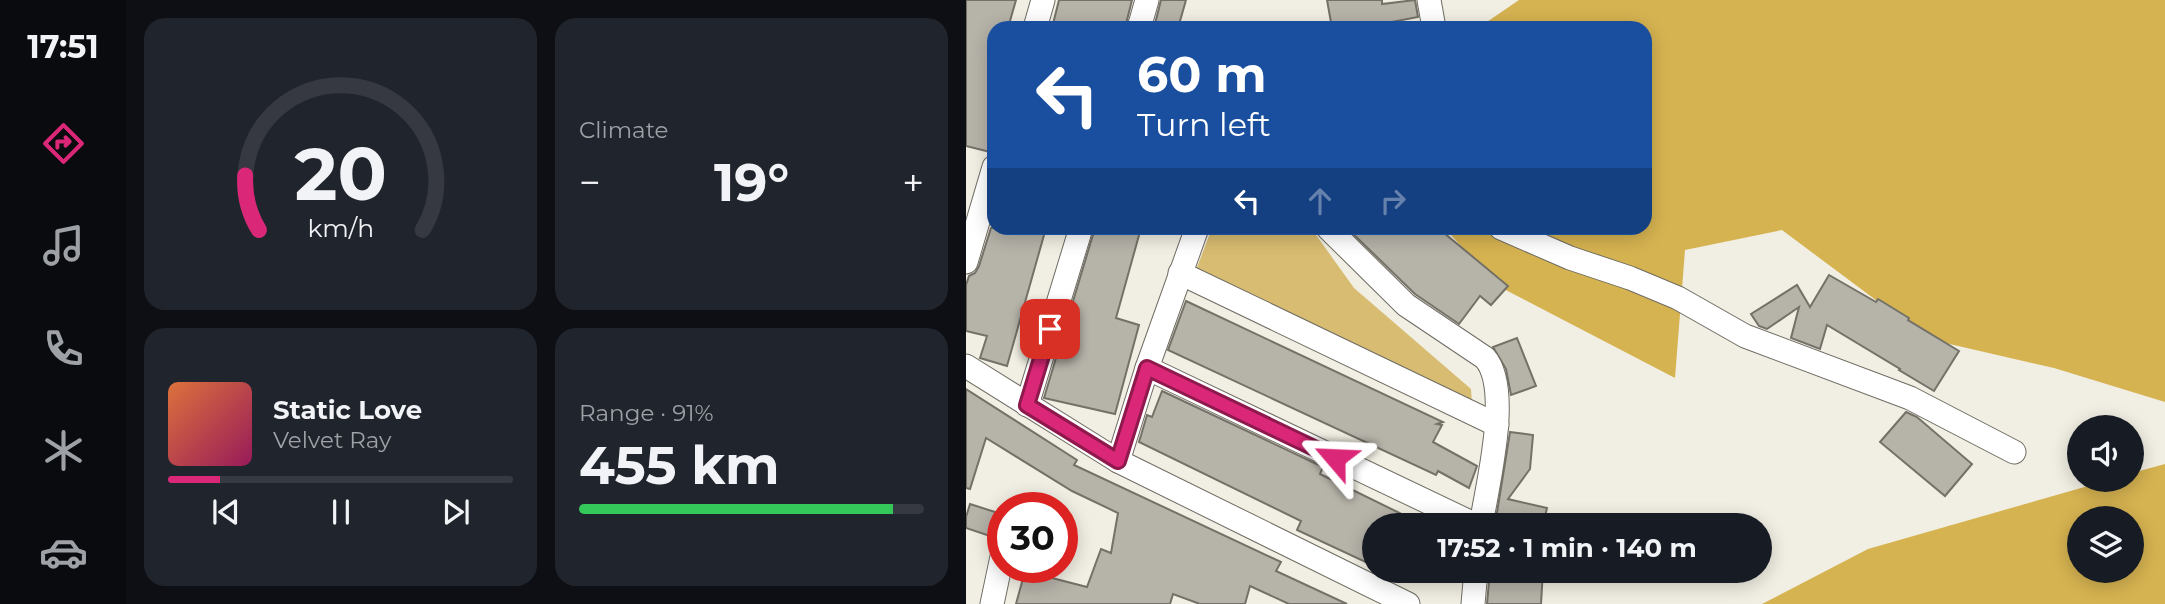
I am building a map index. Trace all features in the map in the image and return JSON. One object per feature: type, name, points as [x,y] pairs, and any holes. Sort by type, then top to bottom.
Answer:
[{"type":"street","points":[[1037,21],[1043,0]]},
{"type":"street","points":[[1141,21],[1147,0]]},
{"type":"street","points":[[1429,0],[1433,21]]},
{"type":"street","points":[[966,262],[987,191]]},
{"type":"street","points":[[1027,405],[1079,235]]},
{"type":"street","points":[[1118,461],[1147,368],[1194,235]]},
{"type":"street","points":[[1335,235],[1406,305],[1490,364],[1498,399],[1497,425],[1481,513]]},
{"type":"street","points":[[1517,235],[1570,258],[1678,298],[1745,336],[1910,398],[2014,452]]},
{"type":"street","points":[[1180,273],[1497,425]]},
{"type":"street","points":[[966,366],[1118,461],[1408,604]]},
{"type":"street","points":[[1147,368],[1454,513]]},
{"type":"street","points":[[992,604],[996,583]]},
{"type":"street","points":[[1473,604],[1475,583]]},
{"type":"shaded area","points":[[1519,0],[2165,0],[2165,402],[2054,368],[1928,339],[1782,230],[1685,250],[1675,378],[1494,284],[1451,235],[1652,235],[1652,21],[1488,21]]},
{"type":"shaded area","points":[[1209,235],[1316,235],[1354,288],[1471,389],[1472,404],[1196,270]]},
{"type":"shaded area","points":[[2165,464],[2165,604],[1762,604],[1868,549],[2067,492],[2144,492],[2144,470]]},
{"type":"building","points":[[966,0],[1016,0],[1010,21],[987,21],[987,151],[966,146]]},
{"type":"building","points":[[1059,0],[1132,0],[1127,21],[1054,21]]},
{"type":"building","points":[[1161,0],[1186,0],[1180,21],[1156,21]]},
{"type":"building","points":[[1327,0],[1382,0],[1382,4],[1415,0],[1418,17],[1397,21],[1331,21]]},
{"type":"building","points":[[989,235],[1044,235],[1007,366],[980,358],[987,336],[966,331],[966,285],[969,276],[975,273]]},
{"type":"building","points":[[1093,235],[1139,235],[1116,318],[1139,325],[1115,414],[1044,398]]},
{"type":"building","points":[[1354,235],[1446,235],[1508,286],[1491,305],[1480,296],[1459,324],[1415,294]]},
{"type":"building","points":[[1829,275],[1876,302],[1878,299],[1959,351],[1934,391],[1827,325],[1820,349],[1791,338],[1799,307],[1767,329],[1759,326],[1751,314],[1797,285],[1810,307]]},
{"type":"building","points":[[1186,301],[1443,422],[1437,424],[1442,425],[1433,442],[1477,466],[1469,488],[1438,471],[1436,475],[1168,350]]},
{"type":"building","points":[[1517,338],[1536,386],[1511,395],[1506,369],[1493,347]]},
{"type":"building","points":[[966,389],[1077,460],[1074,465],[1281,562],[1276,571],[1347,604],[1289,604],[1250,586],[1245,604],[1200,604],[1173,594],[1170,604],[1016,604],[1022,583],[1072,583],[1087,587],[1101,549],[1111,553],[1118,513],[1072,491],[986,438],[970,489],[966,488]]},
{"type":"building","points":[[1162,391],[1323,467],[1320,474],[1400,513],[1362,513],[1362,560],[1297,530],[1301,521],[1139,442],[1147,415],[1152,417]]},
{"type":"building","points":[[1906,412],[1917,417],[1972,464],[1945,496],[1880,442]]},
{"type":"building","points":[[1510,432],[1533,435],[1530,469],[1508,499],[1547,508],[1546,513],[1497,513]]},
{"type":"building","points":[[970,504],[987,509],[987,535],[966,528]]},
{"type":"building","points":[[1489,583],[1542,583],[1541,604],[1487,604]]},
{"type":"route","points":[[1050,329],[1027,405],[1118,461],[1147,368],[1335,458]]}]
